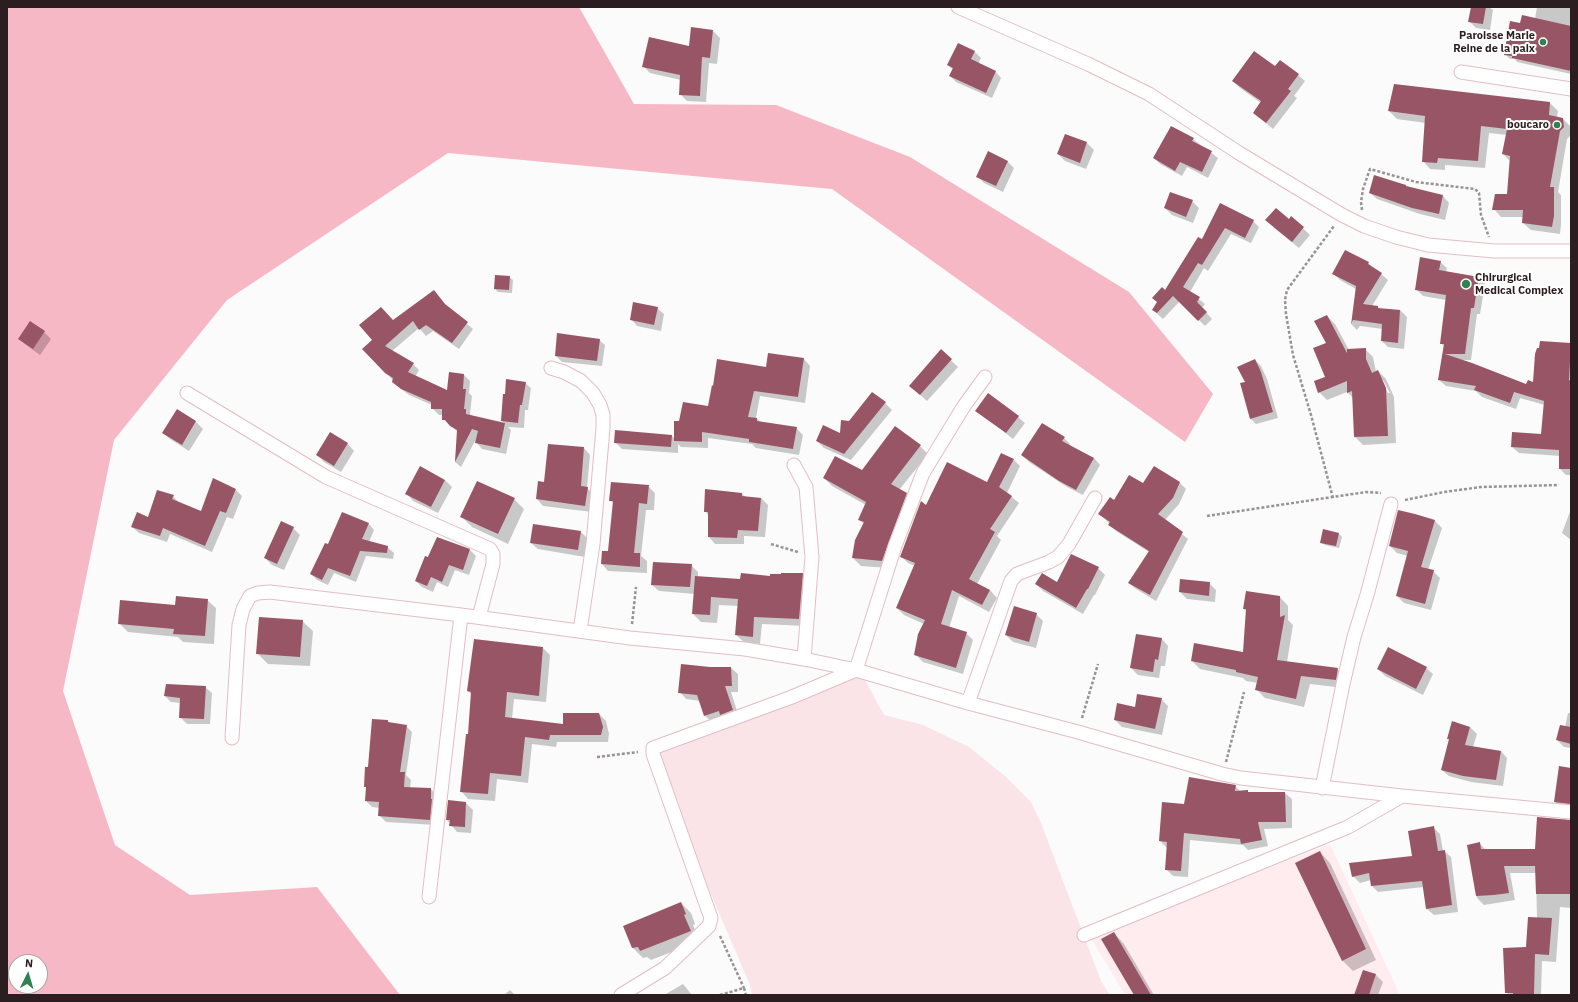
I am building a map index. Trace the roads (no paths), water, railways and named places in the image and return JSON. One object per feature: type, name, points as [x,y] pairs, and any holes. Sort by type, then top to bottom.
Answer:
[{"type":"street","points":[[958,7],[1088,64],[1149,94],[1239,153],[1342,215],[1364,226],[1396,237],[1428,245],[1494,251],[1571,251]]},
{"type":"street","points":[[1461,72],[1571,89]]},
{"type":"street","points":[[551,368],[564,372],[582,381],[593,393],[600,405],[603,415],[593,544],[580,632]]},
{"type":"street","points":[[856,670],[894,546],[923,473],[964,406],[986,377]]},
{"type":"street","points":[[186,393],[326,477],[490,549],[493,554],[493,564],[479,617]]},
{"type":"street","points":[[794,465],[806,488],[812,557],[804,659]]},
{"type":"street","points":[[968,703],[1011,581],[1017,574],[1058,557],[1069,544],[1095,498]]},
{"type":"street","points":[[1322,788],[1344,677],[1388,499]]},
{"type":"street","points":[[232,738],[239,625],[243,609],[250,596],[258,592],[270,592],[479,617],[580,632],[745,649],[856,670],[968,703],[1241,778],[1322,788],[1571,812]]},
{"type":"street","points":[[429,898],[461,615]]},
{"type":"street","points":[[621,995],[665,968],[709,926],[712,918],[653,754],[654,747],[792,696],[856,670]]},
{"type":"street","points":[[1084,935],[1348,827],[1402,796]]},
{"type":"place","name":"Paroisse Marie Reine de la paix","points":[[1543,42]]},
{"type":"place","name":"boucaro","points":[[1557,125]]},
{"type":"place","name":"Chirurgical Medical Complex","points":[[1466,284]]}]
